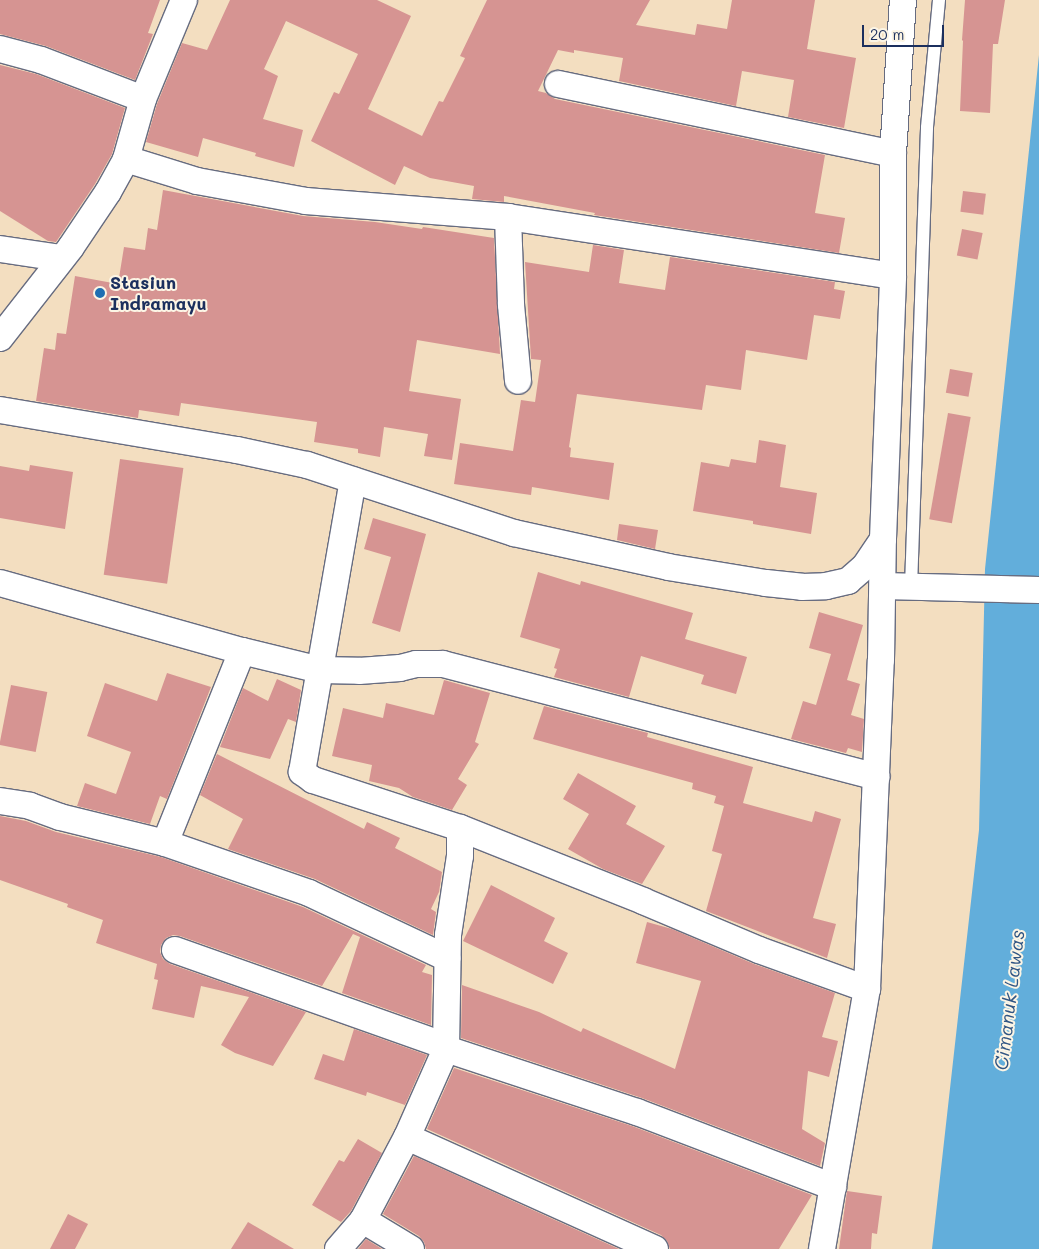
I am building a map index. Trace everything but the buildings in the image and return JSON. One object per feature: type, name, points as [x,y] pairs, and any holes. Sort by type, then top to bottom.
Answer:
[{"type":"street","points":[[0,338],[71,247],[108,192],[126,158],[143,99],[184,0]]},
{"type":"street","points":[[822,1249],[867,988],[877,777],[883,539],[893,276],[893,154],[903,0]]},
{"type":"street","points":[[0,49],[41,60],[143,99]]},
{"type":"street","points":[[558,84],[893,154]]},
{"type":"street","points":[[126,158],[197,181],[306,202],[508,218],[893,276]]},
{"type":"street","points":[[508,218],[510,305],[518,381]]},
{"type":"street","points":[[0,249],[61,258]]},
{"type":"street","points":[[0,410],[246,452],[308,465],[514,533],[668,567],[784,586],[826,586],[848,580],[865,566],[883,539]]},
{"type":"street","points":[[353,480],[303,756],[302,772],[313,780],[460,828],[626,894],[758,950],[867,988]]},
{"type":"street","points":[[0,583],[242,651],[320,670],[359,671],[400,668],[416,664],[444,664],[877,777]]},
{"type":"street","points":[[883,586],[1039,590]]},
{"type":"street","points":[[165,843],[242,651]]},
{"type":"street","points":[[0,801],[30,806],[60,817],[165,843],[309,893],[447,958]]},
{"type":"street","points":[[338,1249],[363,1220],[407,1138],[446,1047],[448,935],[460,856],[460,828]]},
{"type":"street","points":[[175,950],[446,1047],[638,1112],[832,1187]]},
{"type":"street","points":[[407,1138],[655,1249]]},
{"type":"street","points":[[363,1220],[410,1249]]},
{"type":"lane","points":[[922,587],[927,127],[939,0]]},
{"type":"water","name":"Cimanuk Lawas","points":[[1039,55],[1039,1249],[932,1249],[979,830],[985,569]]},
{"type":"place","name":"Stasiun Indramayu","points":[[100,293]]}]
